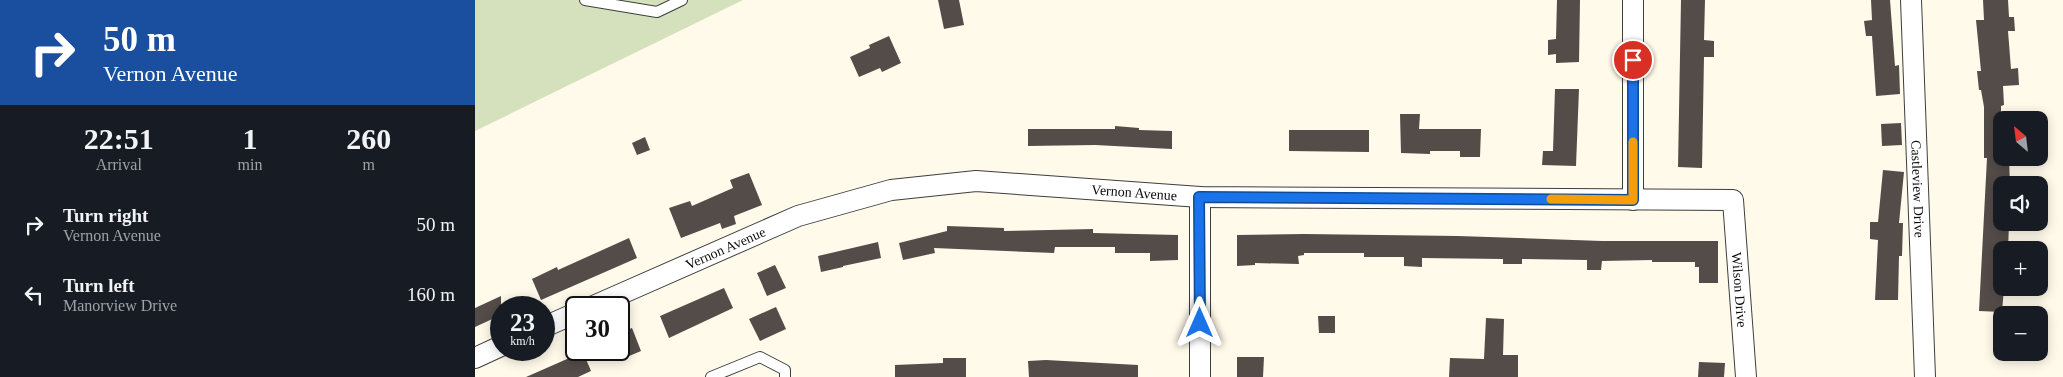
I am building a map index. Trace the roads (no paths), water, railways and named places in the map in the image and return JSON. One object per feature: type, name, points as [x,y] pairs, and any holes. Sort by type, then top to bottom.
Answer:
[{"type":"street","points":[[1633,0],[1633,200]]},
{"type":"street","name":"Castleview Drive","points":[[1911,0],[1925,377]]},
{"type":"street","name":"Vernon Avenue","points":[[616,296],[799,216],[891,190],[976,181],[1199,197],[1733,200]]},
{"type":"street","points":[[1199,197],[1200,377]]},
{"type":"street","name":"Wilson Drive","points":[[1733,200],[1745,377]]},
{"type":"street","points":[[475,358],[490,351]]},
{"type":"lane","points":[[585,0],[657,12],[682,0]]},
{"type":"lane","points":[[711,377],[760,357],[785,370],[785,377]]}]
